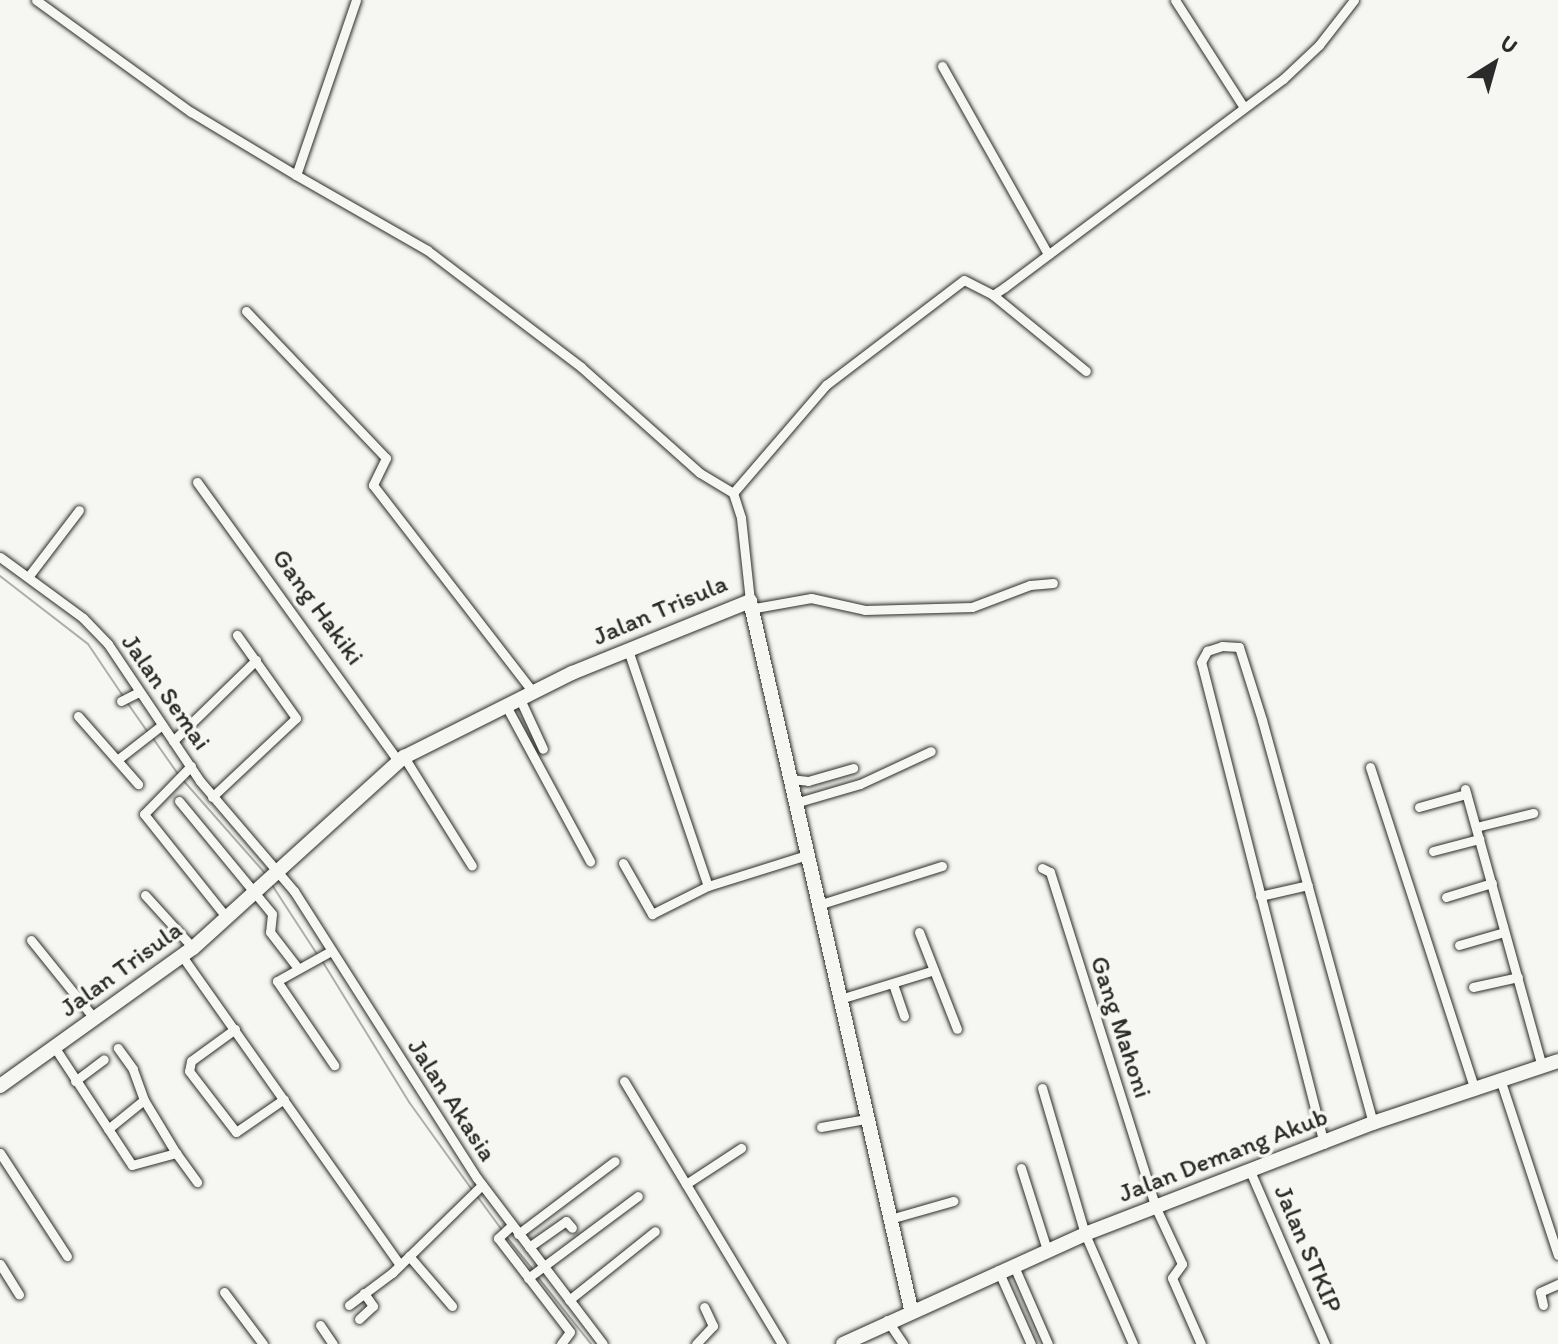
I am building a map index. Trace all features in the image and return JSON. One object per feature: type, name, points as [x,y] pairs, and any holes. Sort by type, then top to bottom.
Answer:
[{"type":"street","points":[[36,0],[191,112],[298,171],[464,277],[581,367],[700,473],[733,493],[741,518],[752,604],[811,598],[865,610],[907,605],[972,607],[1030,585],[1053,583]]},
{"type":"street","points":[[298,171],[356,0]]},
{"type":"street","points":[[1175,0],[1243,106]]},
{"type":"street","points":[[998,291],[1319,45],[1354,0]]},
{"type":"street","points":[[942,66],[1048,254]]},
{"type":"street","points":[[733,493],[805,404],[968,279],[998,291],[1086,371]]},
{"type":"street","points":[[246,311],[386,458],[373,485],[518,697],[543,749]]},
{"type":"street","name":"Gang Hakiki","points":[[197,482],[401,759],[472,866]]},
{"type":"street","points":[[28,577],[79,510]]},
{"type":"street","name":"Jalan Semai","points":[[0,557],[94,628],[131,696],[173,741],[188,769],[273,874]]},
{"type":"street","name":"Jalan Trisula","points":[[0,1086],[188,952],[401,759],[518,697],[628,650],[752,604],[911,1309]]},
{"type":"street","points":[[212,797],[296,718],[237,635]]},
{"type":"street","points":[[1324,1144],[1201,662],[1207,651],[1230,643],[1239,647],[1373,1123]]},
{"type":"street","points":[[628,650],[708,886]]},
{"type":"street","points":[[173,741],[256,660]]},
{"type":"street","points":[[518,697],[590,861]]},
{"type":"street","points":[[78,716],[138,784]]},
{"type":"street","points":[[117,760],[158,728]]},
{"type":"street","points":[[795,803],[860,784],[931,751]]},
{"type":"street","points":[[1370,767],[1475,1090]]},
{"type":"street","points":[[790,779],[808,781],[853,768]]},
{"type":"street","points":[[188,769],[144,814],[227,918]]},
{"type":"street","points":[[1419,807],[1465,791],[1542,1066]]},
{"type":"street","points":[[179,801],[272,914],[270,932],[297,967]]},
{"type":"street","points":[[1476,827],[1533,813]]},
{"type":"street","points":[[1433,851],[1479,839]]},
{"type":"street","points":[[623,863],[652,914],[708,886],[807,855]]},
{"type":"street","points":[[818,905],[942,866]]},
{"type":"street","name":"Gang Mahoni","points":[[1042,868],[1050,872],[1155,1206],[1182,1264],[1172,1278],[1201,1344]]},
{"type":"street","name":"Jalan Akasia","points":[[273,874],[330,951],[478,1188],[529,1247],[603,1344]]},
{"type":"street","points":[[1446,897],[1492,883]]},
{"type":"street","points":[[1260,896],[1308,885]]},
{"type":"street","points":[[145,895],[188,952],[235,1029],[400,1265]]},
{"type":"street","points":[[919,932],[957,1029]]},
{"type":"street","points":[[1459,945],[1504,932]]},
{"type":"street","points":[[31,940],[94,1018]]},
{"type":"street","points":[[330,951],[277,981],[334,1065]]},
{"type":"street","points":[[840,999],[934,970]]},
{"type":"street","points":[[1473,987],[1518,977]]},
{"type":"street","points":[[893,984],[904,1016]]},
{"type":"street","points":[[235,1029],[191,1061],[189,1071],[236,1132],[284,1099]]},
{"type":"street","points":[[55,1048],[135,1167],[176,1153]]},
{"type":"street","points":[[118,1048],[133,1069],[144,1100],[197,1182]]},
{"type":"street","points":[[75,1081],[104,1059]]},
{"type":"street","name":"Jalan Demang Akub","points":[[843,1344],[887,1320],[998,1270],[1155,1206],[1373,1123],[1558,1061]]},
{"type":"street","points":[[624,1081],[782,1344]]},
{"type":"street","points":[[1501,1082],[1558,1255]]},
{"type":"street","points":[[1042,1088],[1085,1234],[1133,1344]]},
{"type":"street","points":[[108,1129],[144,1100]]},
{"type":"street","points":[[821,1127],[866,1119]]},
{"type":"street","points":[[686,1184],[741,1148]]},
{"type":"street","points":[[0,1153],[67,1256]]},
{"type":"street","points":[[561,1344],[570,1332],[499,1235],[512,1230],[615,1161]]},
{"type":"street","points":[[1021,1168],[1047,1250]]},
{"type":"street","name":"Jalan STKIP","points":[[1258,1168],[1325,1344]]},
{"type":"street","points":[[349,1305],[400,1265],[478,1188]]},
{"type":"street","points":[[528,1278],[638,1196]]},
{"type":"street","points":[[890,1219],[953,1201]]},
{"type":"street","points":[[529,1247],[566,1221],[572,1228]]},
{"type":"street","points":[[569,1300],[655,1231]]},
{"type":"street","points":[[409,1256],[452,1306]]},
{"type":"street","points":[[0,1264],[19,1295]]},
{"type":"street","points":[[1013,1264],[1048,1344]]},
{"type":"street","points":[[998,1270],[1031,1344]]},
{"type":"street","points":[[1543,1305],[1541,1290],[1558,1284]]},
{"type":"street","points":[[224,1292],[263,1344]]},
{"type":"street","points":[[359,1319],[372,1308],[364,1293]]},
{"type":"street","points":[[696,1344],[713,1326],[704,1307]]},
{"type":"street","points":[[887,1320],[903,1344]]},
{"type":"street","points":[[320,1325],[333,1344]]},
{"type":"waterway","points":[[0,576],[88,644],[123,696]]},
{"type":"waterway","points":[[126,701],[148,732]]},
{"type":"waterway","points":[[152,737],[178,774]]},
{"type":"waterway","points":[[182,779],[265,873]]},
{"type":"waterway","points":[[272,885],[317,954]]},
{"type":"waterway","points":[[321,959],[409,1102],[473,1191]]},
{"type":"waterway","points":[[477,1196],[502,1230]]},
{"type":"waterway","points":[[505,1235],[534,1271]]},
{"type":"waterway","points":[[537,1276],[591,1344]]}]
